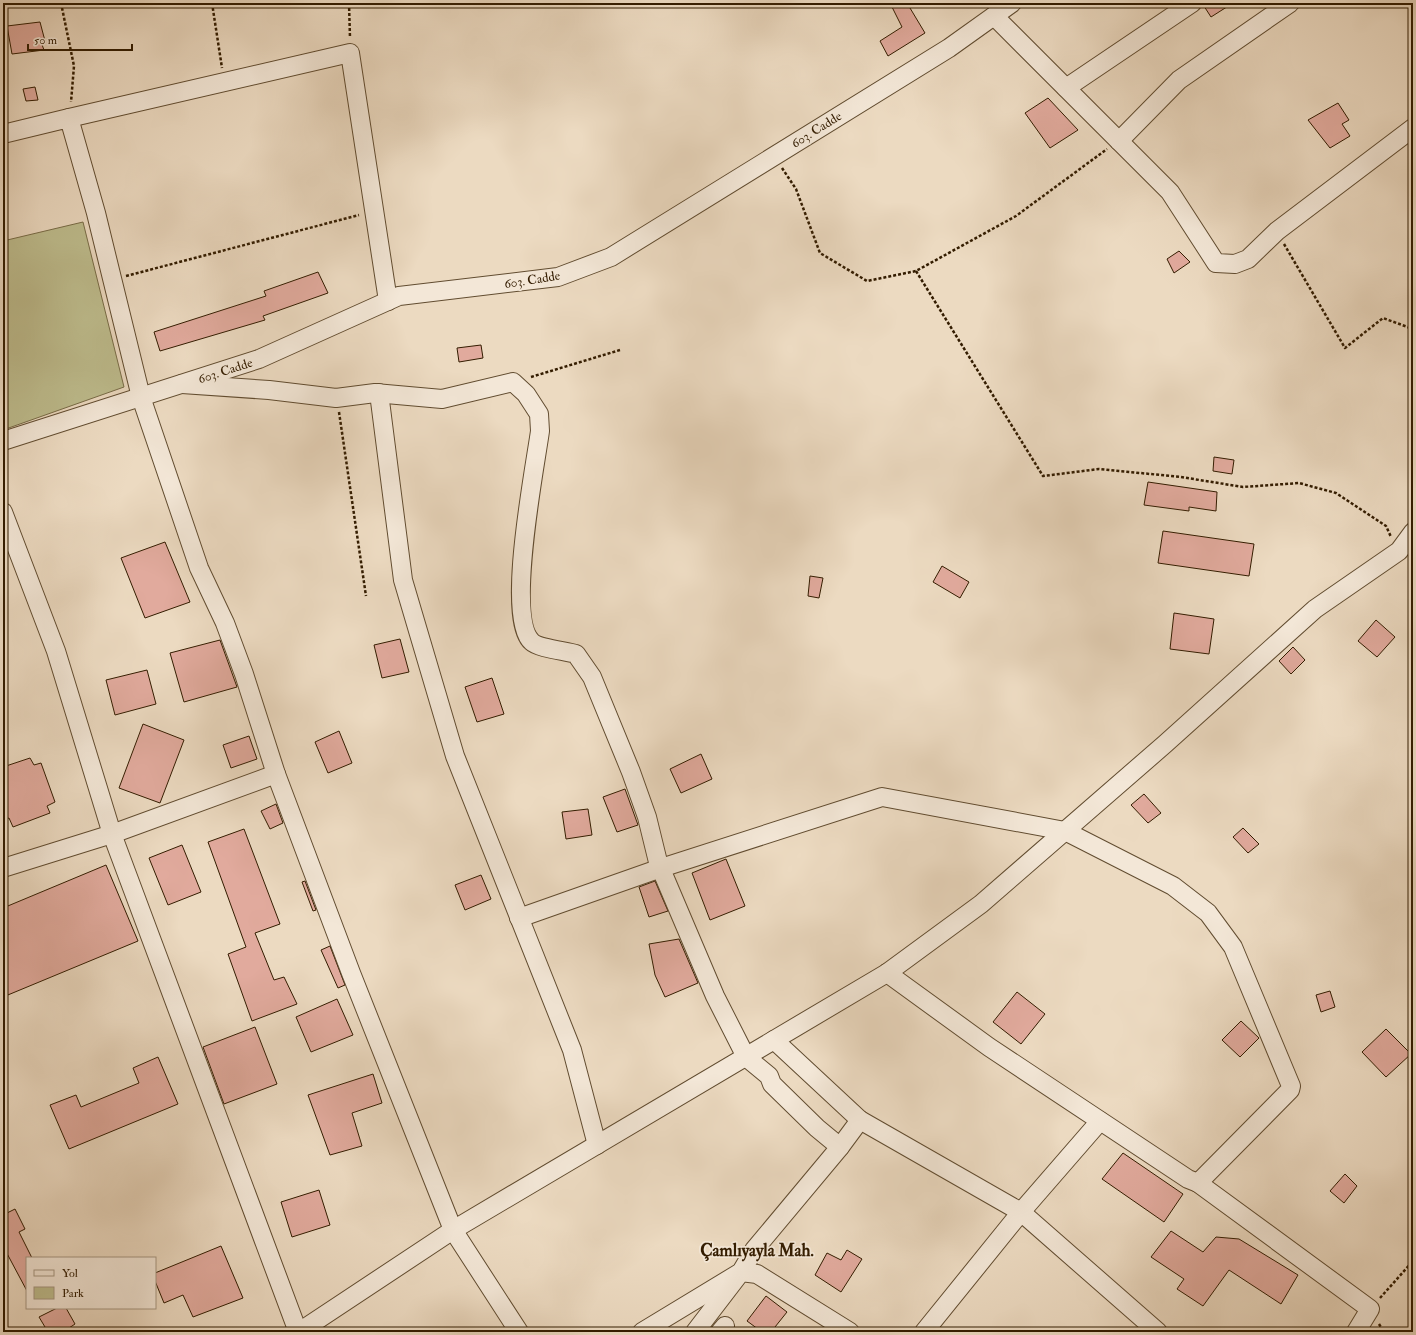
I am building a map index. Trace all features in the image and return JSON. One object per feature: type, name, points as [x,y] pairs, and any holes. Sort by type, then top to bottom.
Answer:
[{"type":"street","name":"603. Cadde","points":[[3,441],[259,359],[399,296],[558,277],[611,257],[949,48],[1012,3]]},
{"type":"street","points":[[1066,88],[1192,3]]},
{"type":"street","points":[[1119,141],[1179,80],[1290,3]]},
{"type":"street","points":[[994,16],[1170,192],[1216,263],[1236,264],[1248,260],[1277,231],[1413,128]]},
{"type":"street","points":[[3,134],[350,53],[373,212],[388,301]]},
{"type":"street","points":[[69,118],[112,279],[141,397],[198,568],[225,623],[244,674],[276,774],[352,973],[454,1230],[519,1332]]},
{"type":"street","points":[[182,384],[269,390],[336,398],[378,393],[442,399],[513,382],[526,394],[539,414],[540,431],[522,556],[521,619],[526,636],[533,643],[576,654],[592,677],[631,772],[647,817],[661,868],[715,996],[746,1057],[769,1076],[772,1084],[840,1147]]},
{"type":"street","points":[[378,393],[403,580],[455,756],[572,1050],[597,1145]]},
{"type":"street","points":[[3,512],[56,651],[112,834],[299,1332],[454,1230],[887,973],[981,904],[1165,744],[1315,609],[1399,551],[1413,532]]},
{"type":"street","points":[[3,868],[112,834],[276,774]]},
{"type":"street","points":[[520,918],[661,868],[882,796],[1065,831],[1173,886],[1208,913],[1233,947],[1291,1086],[1290,1090],[1198,1183]]},
{"type":"street","points":[[887,973],[989,1047],[1188,1179],[1198,1183],[1370,1309],[1356,1332]]},
{"type":"street","points":[[774,1040],[860,1120],[1021,1212],[1158,1332]]},
{"type":"street","points":[[695,1332],[741,1272],[754,1250],[840,1147],[860,1120]]},
{"type":"street","points":[[924,1332],[1021,1212],[1100,1121]]},
{"type":"street","points":[[642,1332],[741,1272],[757,1274],[850,1332]]},
{"type":"path","points":[[61,3],[74,66],[69,118]]},
{"type":"path","points":[[212,3],[224,82]]},
{"type":"path","points":[[349,3],[350,53]]},
{"type":"path","points":[[774,156],[796,189],[820,253],[867,281],[916,271],[1016,216],[1119,141]]},
{"type":"path","points":[[112,279],[373,212]]},
{"type":"path","points":[[1277,231],[1345,348],[1383,318],[1413,329]]},
{"type":"path","points":[[916,271],[1043,476],[1099,469],[1181,476],[1243,487],[1299,483],[1336,493],[1386,526],[1399,551]]},
{"type":"path","points":[[513,382],[620,350]]},
{"type":"path","points":[[336,398],[366,596]]},
{"type":"path","points":[[1370,1309],[1413,1261]]},
{"type":"green space","points":[[83,222],[124,387],[3,430],[3,241]]},
{"type":"building","points":[[890,3],[907,3],[925,33],[888,56],[880,41],[902,27]]},
{"type":"building","points":[[1202,3],[1233,3],[1211,17]]},
{"type":"building","points":[[40,22],[45,41],[41,42],[44,50],[12,54],[7,26]]},
{"type":"building","points":[[35,87],[38,100],[26,101],[23,89]]},
{"type":"building","points":[[1048,98],[1078,130],[1050,148],[1025,113]]},
{"type":"building","points":[[1338,103],[1349,120],[1342,124],[1350,136],[1330,148],[1308,120]]},
{"type":"building","points":[[1179,251],[1190,262],[1174,273],[1167,259]]},
{"type":"building","points":[[318,272],[328,293],[263,316],[265,320],[160,351],[154,332],[266,296],[264,291]]},
{"type":"building","points":[[481,345],[483,358],[459,362],[457,348]]},
{"type":"building","points":[[1214,457],[1234,460],[1232,474],[1213,471]]},
{"type":"building","points":[[1148,482],[1217,492],[1216,511],[1189,507],[1189,511],[1144,505]]},
{"type":"building","points":[[1163,531],[1254,544],[1249,576],[1158,563]]},
{"type":"building","points":[[165,542],[190,602],[145,618],[121,558]]},
{"type":"building","points":[[942,566],[969,582],[960,598],[933,582]]},
{"type":"building","points":[[810,576],[823,578],[819,598],[808,596]]},
{"type":"building","points":[[1174,613],[1214,619],[1209,654],[1170,649]]},
{"type":"building","points":[[1376,620],[1395,637],[1377,657],[1358,641]]},
{"type":"building","points":[[400,639],[409,672],[382,678],[374,645]]},
{"type":"building","points":[[220,640],[237,687],[184,702],[170,653]]},
{"type":"building","points":[[1293,647],[1305,660],[1291,674],[1279,661]]},
{"type":"building","points":[[147,670],[156,704],[115,715],[106,680]]},
{"type":"building","points":[[492,678],[504,714],[477,722],[465,687]]},
{"type":"building","points":[[143,724],[184,740],[160,803],[119,788]]},
{"type":"building","points":[[339,731],[352,763],[328,773],[315,742]]},
{"type":"building","points":[[249,736],[257,759],[231,768],[223,745]]},
{"type":"building","points":[[701,754],[712,779],[681,793],[670,769]]},
{"type":"building","points":[[30,758],[34,765],[41,763],[55,802],[47,806],[50,813],[13,827],[9,818],[3,820],[3,767]]},
{"type":"building","points":[[625,789],[638,825],[617,832],[603,797]]},
{"type":"building","points":[[1144,794],[1161,813],[1148,823],[1131,805]]},
{"type":"building","points":[[276,804],[283,823],[270,829],[261,811]]},
{"type":"building","points":[[588,809],[592,835],[566,839],[562,812]]},
{"type":"building","points":[[1243,828],[1259,844],[1248,853],[1233,837]]},
{"type":"building","points":[[244,829],[280,924],[255,933],[274,980],[284,977],[297,1004],[252,1021],[228,954],[246,947],[208,842]]},
{"type":"building","points":[[182,845],[201,892],[168,905],[149,858]]},
{"type":"building","points":[[726,859],[745,906],[710,920],[692,873]]},
{"type":"building","points":[[106,865],[138,941],[3,997],[3,908]]},
{"type":"building","points":[[481,875],[491,899],[465,910],[455,885]]},
{"type":"building","points":[[305,881],[316,910],[313,911],[302,882]]},
{"type":"building","points":[[655,881],[668,911],[649,917],[639,887]]},
{"type":"building","points":[[679,939],[698,983],[665,997],[655,975],[649,944]]},
{"type":"building","points":[[330,946],[345,985],[338,988],[321,950]]},
{"type":"building","points":[[1330,991],[1335,1007],[1321,1012],[1316,995]]},
{"type":"building","points":[[1017,992],[1045,1014],[1021,1044],[993,1022]]},
{"type":"building","points":[[337,999],[353,1035],[311,1052],[296,1017]]},
{"type":"building","points":[[1241,1021],[1259,1038],[1240,1057],[1222,1040]]},
{"type":"building","points":[[255,1027],[277,1084],[224,1104],[203,1047]]},
{"type":"building","points":[[1386,1029],[1411,1054],[1386,1077],[1362,1052]]},
{"type":"building","points":[[158,1057],[178,1104],[69,1149],[50,1105],[76,1095],[81,1107],[139,1083],[133,1068]]},
{"type":"building","points":[[373,1074],[382,1103],[352,1113],[362,1146],[330,1155],[308,1095]]},
{"type":"building","points":[[1123,1153],[1183,1194],[1164,1222],[1102,1179]]},
{"type":"building","points":[[1345,1174],[1357,1186],[1344,1203],[1330,1191]]},
{"type":"building","points":[[319,1190],[330,1225],[292,1237],[281,1202]]},
{"type":"building","points":[[15,1209],[25,1229],[19,1232],[32,1257],[26,1257],[26,1289],[3,1246],[3,1215]]},
{"type":"building","points":[[1171,1231],[1203,1252],[1216,1237],[1239,1239],[1298,1275],[1281,1304],[1229,1270],[1203,1306],[1177,1289],[1184,1279],[1151,1257]]},
{"type":"building","points":[[221,1246],[243,1298],[193,1317],[183,1295],[164,1303],[156,1283],[156,1273]]},
{"type":"building","points":[[847,1250],[862,1259],[841,1292],[815,1275],[827,1253],[841,1260]]},
{"type":"building","points":[[766,1296],[787,1312],[771,1332],[762,1332],[747,1321]]},
{"type":"building","points":[[55,1309],[67,1309],[75,1324],[69,1328],[71,1332],[48,1332],[39,1317]]},
{"type":"district","name":"Çamlıyayla Mah.","points":[[757,1250]]}]
